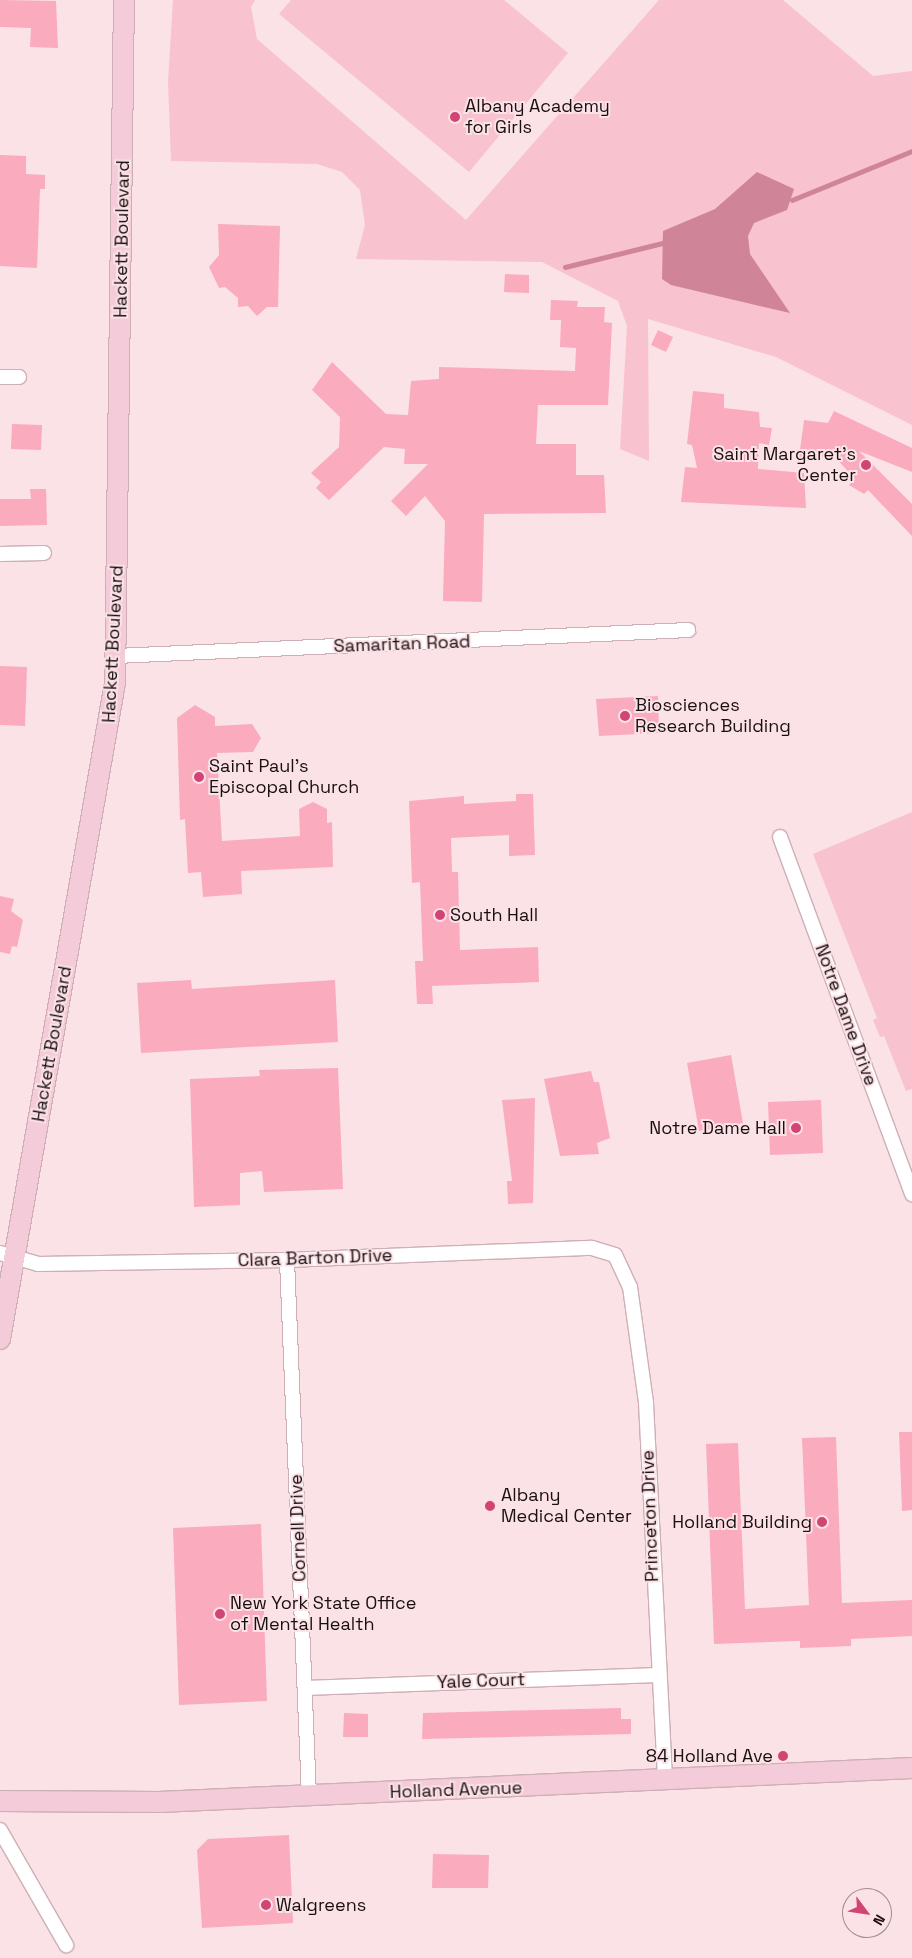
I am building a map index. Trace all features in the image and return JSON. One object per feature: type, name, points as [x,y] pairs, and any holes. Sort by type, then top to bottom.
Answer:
[{"type":"street","name":"Hackett Boulevard","points":[[0,1338],[7,1255],[103,772],[116,656],[124,0]]},
{"type":"street","points":[[0,377],[19,377]]},
{"type":"street","points":[[0,554],[44,553]]},
{"type":"street","name":"Samaritan Road","points":[[116,656],[688,630]]},
{"type":"street","name":"Notre Dame Drive","points":[[780,836],[912,1194]]},
{"type":"street","name":"Clara Barton Drive","points":[[7,1255],[38,1264],[288,1260],[592,1248],[615,1255]]},
{"type":"street","name":"Princeton Drive","points":[[615,1255],[630,1287],[646,1403],[664,1781]]},
{"type":"street","name":"Cornell Drive","points":[[288,1260],[309,1795]]},
{"type":"street","name":"Yale Court","points":[[304,1688],[658,1675]]},
{"type":"street","name":"Holland Avenue","points":[[0,1801],[158,1802],[664,1781],[912,1768]]},
{"type":"street","points":[[0,1830],[66,1945]]},
{"type":"shaded area","points":[[173,0],[255,0],[251,7],[257,39],[466,220],[659,0],[783,0],[873,76],[912,71],[912,425],[776,357],[648,319],[649,461],[620,449],[627,326],[618,301],[542,262],[356,259],[365,225],[360,190],[342,172],[317,164],[171,161],[168,81]]},
{"type":"shaded area","name":"Albany Academy for Girls","points":[[291,0],[504,0],[568,53],[469,172],[279,14]]},
{"type":"shaded area","points":[[757,172],[794,189],[787,210],[754,223],[748,236],[750,254],[790,313],[671,285],[662,279],[663,231],[715,209]]},
{"type":"shaded area","points":[[912,812],[912,1089],[906,1091],[884,1036],[880,1037],[873,1020],[877,1018],[813,854]]},
{"type":"building","points":[[0,0],[56,1],[58,48],[30,47],[31,28],[0,27]]},
{"type":"building","points":[[0,155],[26,156],[26,174],[45,175],[45,189],[40,189],[37,268],[0,266]]},
{"type":"building","points":[[218,224],[280,226],[278,307],[267,307],[257,316],[248,306],[238,307],[238,298],[225,287],[219,288],[209,267],[219,255]]},
{"type":"building","points":[[505,274],[529,275],[529,293],[504,292]]},
{"type":"building","points":[[551,300],[578,301],[577,307],[605,307],[604,322],[612,323],[608,405],[538,405],[536,444],[576,444],[576,475],[604,475],[606,513],[484,514],[482,602],[443,601],[445,521],[425,496],[406,516],[391,501],[428,464],[404,464],[405,449],[384,447],[329,500],[316,488],[321,482],[311,473],[339,447],[340,417],[312,390],[332,362],[386,414],[408,415],[411,381],[439,379],[439,367],[575,371],[576,348],[560,347],[561,320],[550,320]]},
{"type":"building","points":[[658,330],[673,337],[666,352],[651,345]]},
{"type":"building","points":[[693,391],[724,394],[724,408],[759,412],[760,427],[772,428],[769,445],[759,443],[758,469],[804,473],[806,508],[681,502],[685,467],[697,468],[692,445],[687,444]]},
{"type":"building","points":[[834,411],[912,448],[912,472],[859,451],[912,504],[912,536],[868,490],[864,494],[849,485],[855,479],[835,457],[799,457],[804,420],[828,423]]},
{"type":"building","points":[[12,424],[42,425],[41,450],[11,449]]},
{"type":"building","points":[[30,489],[46,489],[47,525],[0,526],[0,499],[31,499]]},
{"type":"building","points":[[0,666],[27,667],[25,726],[0,725]]},
{"type":"building","name":"Biosciences Research Building","points":[[658,696],[659,733],[599,736],[596,699]]},
{"type":"building","name":"Saint Paul's Episcopal Church","points":[[195,705],[215,717],[215,726],[252,724],[261,738],[253,752],[217,753],[222,841],[300,836],[299,809],[313,802],[327,809],[327,823],[332,822],[333,867],[241,871],[242,894],[203,897],[201,872],[188,873],[185,819],[180,820],[177,718]]},
{"type":"building","name":"South Hall","points":[[516,794],[533,794],[535,855],[509,856],[509,835],[451,838],[452,872],[458,872],[460,950],[538,947],[539,982],[432,986],[433,1004],[417,1004],[415,961],[423,961],[420,882],[412,883],[409,801],[464,796],[464,804],[516,801]]},
{"type":"building","points":[[0,896],[14,899],[11,911],[23,920],[17,947],[12,946],[10,954],[0,952]]},
{"type":"building","points":[[191,980],[192,989],[335,980],[338,1042],[141,1053],[137,983]]},
{"type":"building","points":[[731,1055],[743,1123],[699,1131],[687,1063]]},
{"type":"building","points":[[338,1068],[343,1189],[264,1192],[262,1171],[240,1173],[240,1205],[194,1207],[190,1079],[260,1076],[259,1070]]},
{"type":"building","points":[[591,1071],[594,1082],[599,1082],[610,1138],[597,1143],[599,1154],[560,1156],[544,1079]]},
{"type":"building","points":[[535,1098],[533,1203],[508,1204],[507,1181],[512,1181],[502,1100]]},
{"type":"building","name":"Notre Dame Hall","points":[[821,1100],[823,1153],[770,1155],[768,1102]]},
{"type":"building","points":[[899,1432],[912,1432],[912,1510],[902,1511]]},
{"type":"building","name":"Holland Building","points":[[836,1437],[842,1603],[912,1600],[912,1636],[851,1639],[851,1646],[827,1647],[800,1648],[800,1641],[714,1644],[706,1444],[738,1443],[745,1609],[809,1605],[802,1438]]},
{"type":"building","name":"New York State Office of Mental Health","points":[[261,1524],[267,1701],[179,1705],[173,1528]]},
{"type":"building","points":[[621,1708],[621,1719],[631,1719],[631,1734],[422,1739],[423,1713]]},
{"type":"building","points":[[344,1713],[368,1714],[368,1737],[343,1737]]},
{"type":"building","name":"Walgreens","points":[[289,1835],[293,1923],[202,1928],[197,1850],[208,1839]]},
{"type":"building","points":[[433,1854],[489,1855],[488,1888],[432,1888]]},
{"type":"waterway","points":[[792,200],[912,151]]},
{"type":"waterway","points":[[565,267],[663,243]]},
{"type":"place","name":"Albany Academy for Girls","points":[[455,117]]},
{"type":"place","name":"Saint Margaret's Center","points":[[866,465]]},
{"type":"place","name":"Biosciences Research Building","points":[[625,716]]},
{"type":"place","name":"Saint Paul's Episcopal Church","points":[[199,777]]},
{"type":"place","name":"South Hall","points":[[440,915]]},
{"type":"place","name":"Notre Dame Hall","points":[[796,1128]]},
{"type":"place","name":"Albany Medical Center","points":[[490,1506]]},
{"type":"place","name":"Holland Building","points":[[822,1522]]},
{"type":"place","name":"New York State Office of Mental Health","points":[[220,1614]]},
{"type":"place","name":"84 Holland Ave","points":[[783,1756]]},
{"type":"place","name":"Walgreens","points":[[266,1905]]}]
